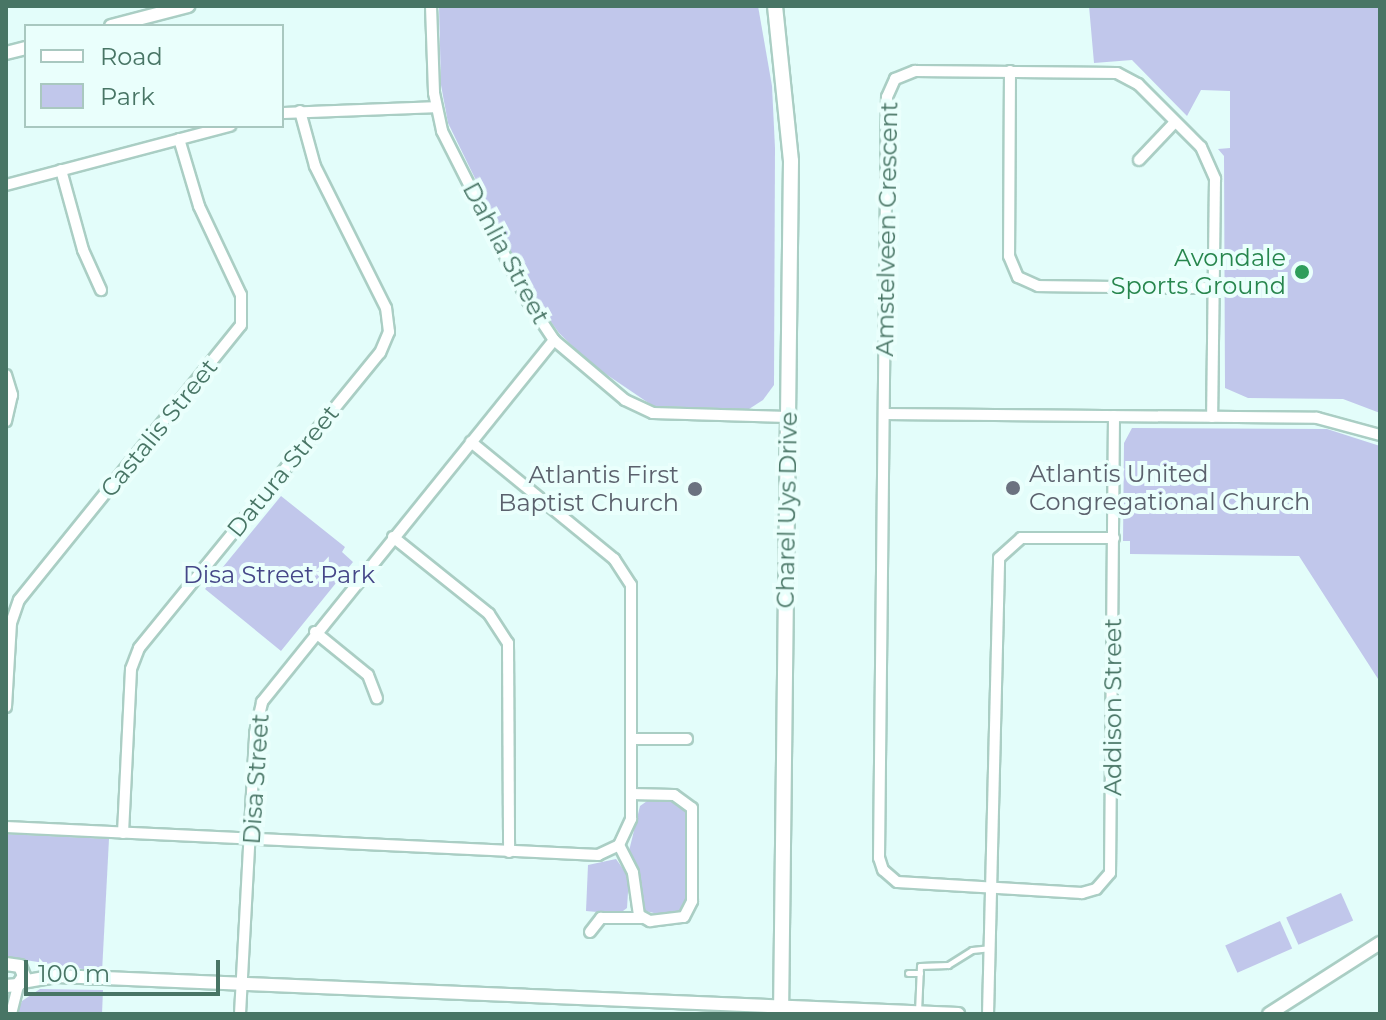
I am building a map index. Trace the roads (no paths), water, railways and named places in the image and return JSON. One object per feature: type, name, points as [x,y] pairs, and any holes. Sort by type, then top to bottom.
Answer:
[{"type":"main road","name":"Charel Uys Drive","points":[[775,6],[791,150],[782,1011]]},
{"type":"street","points":[[119,24],[188,6]]},
{"type":"street","name":"Dahlia Street","points":[[431,6],[435,107],[442,131],[528,301],[554,340],[643,410],[672,415],[788,417]]},
{"type":"street","points":[[1010,71],[1009,256],[1018,277],[1038,286],[1214,288]]},
{"type":"street","name":"Amstelveen Crescent","points":[[885,414],[888,90],[911,72],[1010,71],[1117,73],[1138,84],[1207,154],[1214,170],[1212,417]]},
{"type":"street","points":[[284,113],[435,107]]},
{"type":"street","name":"Datura Street","points":[[123,833],[131,669],[139,648],[380,353],[389,332],[386,308],[315,166],[300,111]]},
{"type":"street","points":[[1139,160],[1175,122]]},
{"type":"street","points":[[6,185],[222,128]]},
{"type":"street","name":"Castalis Street","points":[[6,707],[11,623],[19,600],[241,325],[241,295],[199,206],[179,139]]},
{"type":"street","points":[[61,170],[83,250],[101,290]]},
{"type":"street","name":"Disa Street","points":[[240,1014],[259,711],[271,686],[554,340]]},
{"type":"street","points":[[6,375],[12,395],[6,421]]},
{"type":"street","points":[[995,889],[903,884],[892,880],[880,864],[885,414],[1325,418],[1380,435]]},
{"type":"street","name":"Addison Street","points":[[995,889],[1082,893],[1096,889],[1110,873],[1114,416]]},
{"type":"street","points":[[6,827],[598,855],[619,845],[630,826],[631,794],[634,603],[627,576],[614,559],[471,442]]},
{"type":"street","points":[[393,537],[489,614],[508,643],[509,852]]},
{"type":"street","points":[[988,1014],[995,889],[999,558],[1021,538],[1114,538]]},
{"type":"street","points":[[315,632],[368,675],[377,698]]},
{"type":"street","points":[[632,739],[687,739]]},
{"type":"street","points":[[590,932],[597,919],[675,921],[690,910],[693,812],[680,796],[631,794]]},
{"type":"street","points":[[619,845],[633,873],[634,907],[642,918]]},
{"type":"street","points":[[1269,1014],[1380,943]]},
{"type":"street","points":[[6,964],[57,976],[242,986],[782,1011],[958,1014]]},
{"type":"street","points":[[10,1014],[20,966]]},
{"type":"street","points":[[15,984],[57,976]]},
{"type":"street","points":[[6,998],[10,1014]]},
{"type":"lane","points":[[908,973],[948,965],[972,950],[992,948]]},
{"type":"lane","points":[[918,1012],[920,970]]},
{"type":"place","name":"Avondale Sports Ground","points":[[1302,272]]},
{"type":"place","name":"Atlantis United Congregational Church","points":[[1013,488]]},
{"type":"place","name":"Atlantis First Baptist Church","points":[[695,489]]},
{"type":"park label","name":"Disa Street Park","points":[[279,575]]}]
